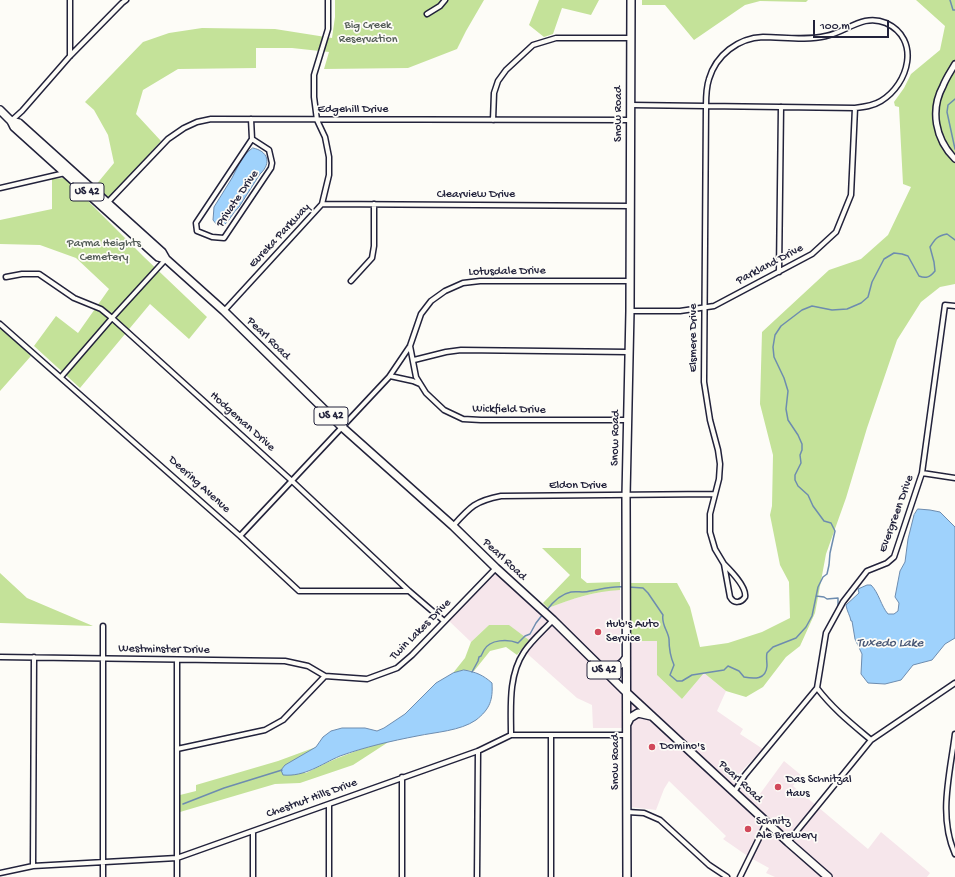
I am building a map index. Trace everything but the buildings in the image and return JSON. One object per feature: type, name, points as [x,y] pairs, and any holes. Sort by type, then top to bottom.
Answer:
[{"type":"main road","name":"Snow Road","points":[[627,877],[626,496],[630,311],[631,0]]},
{"type":"main road","name":"Pearl Road","points":[[0,110],[11,121],[14,127],[158,257],[166,259]]},
{"type":"main road","name":"Pearl Road","points":[[11,121],[19,122],[162,252],[166,259],[224,311],[342,427],[553,620],[626,692],[823,875]]},
{"type":"main road","points":[[599,665],[611,668],[617,667],[626,657]]},
{"type":"main road","points":[[627,724],[630,718],[638,713],[652,716]]},
{"type":"street","points":[[70,0],[70,56]]},
{"type":"street","points":[[11,121],[22,111],[70,56],[126,0]]},
{"type":"street","name":"Eureka Parkway","points":[[224,311],[322,204],[329,175],[329,157],[325,137],[317,120],[314,97],[314,75],[328,28],[328,0]]},
{"type":"street","points":[[426,14],[435,9],[445,0]]},
{"type":"street","name":"Elsmere Drive","points":[[724,564],[730,597],[735,602],[741,601],[745,597],[744,590],[724,564],[715,549],[710,532],[710,514],[719,480],[720,464],[705,392],[704,308],[707,87],[712,72],[720,58],[738,44],[758,38],[813,38],[826,36],[836,34],[857,22],[868,19],[884,22],[898,30],[907,47],[908,61],[903,76],[886,98],[873,105],[855,108]]},
{"type":"street","points":[[493,120],[494,93],[498,81],[506,70],[533,45],[556,38],[630,38]]},
{"type":"street","points":[[954,157],[946,148],[939,134],[935,115],[941,90],[955,64]]},
{"type":"street","points":[[630,106],[855,108]]},
{"type":"street","points":[[779,272],[781,107]]},
{"type":"street","name":"Parkland Drive","points":[[630,311],[680,312],[714,306],[812,254],[836,232],[851,195],[855,108]]},
{"type":"street","name":"Edgehill Drive","points":[[108,202],[168,139],[184,128],[197,122],[211,119],[630,120]]},
{"type":"street","points":[[251,119],[252,139]]},
{"type":"street","name":"Private Drive","points":[[252,139],[269,150],[272,162],[271,168],[224,238],[212,237],[196,231],[196,223],[252,139]]},
{"type":"street","points":[[0,188],[65,173]]},
{"type":"street","name":"Clearview Drive","points":[[322,204],[630,206]]},
{"type":"street","points":[[351,281],[372,258],[374,246],[374,204]]},
{"type":"street","points":[[61,377],[166,259]]},
{"type":"street","name":"Hodgeman Drive","points":[[6,277],[22,274],[39,274],[74,298],[100,309],[112,318],[292,481],[444,622]]},
{"type":"street","name":"Lotusdale Drive","points":[[240,536],[390,376],[410,346],[421,314],[431,302],[445,291],[463,283],[480,281],[630,281]]},
{"type":"street","name":"Evergreen Drive","points":[[817,688],[826,633],[843,602],[867,571],[887,563],[894,557],[922,473],[945,305],[955,306]]},
{"type":"street","name":"Deering Avenue","points":[[0,324],[240,536],[299,591],[409,591]]},
{"type":"street","name":"Wickfield Drive","points":[[410,346],[414,360],[416,377],[426,393],[444,410],[463,419],[628,420]]},
{"type":"street","points":[[414,360],[461,350],[628,352]]},
{"type":"street","points":[[390,376],[413,380],[420,384]]},
{"type":"street","points":[[922,473],[955,478]]},
{"type":"street","name":"Eldon Drive","points":[[452,526],[469,507],[486,499],[501,496],[715,494]]},
{"type":"street","name":"Twin Lakes Drive","points":[[325,676],[367,678],[397,668],[412,655],[496,568]]},
{"type":"street","points":[[511,735],[511,692],[516,668],[524,652],[553,620]]},
{"type":"street","points":[[103,877],[104,626]]},
{"type":"street","name":"Westminster Drive","points":[[0,657],[177,661],[285,661],[308,666],[325,676]]},
{"type":"street","points":[[33,866],[34,657]]},
{"type":"street","points":[[177,661],[177,877]]},
{"type":"street","points":[[177,749],[265,730],[283,720],[325,676]]},
{"type":"street","points":[[788,842],[872,740],[955,683]]},
{"type":"street","points":[[734,792],[745,775],[817,688],[827,702],[840,715],[872,740]]},
{"type":"street","points":[[955,734],[946,800],[946,822],[950,842],[955,854]]},
{"type":"street","name":"Chestnut Hills Drive","points":[[0,873],[33,866],[177,858],[329,805],[478,750],[511,735],[627,735]]},
{"type":"street","points":[[551,735],[551,877]]},
{"type":"street","points":[[477,877],[478,750]]},
{"type":"street","points":[[402,777],[402,877]]},
{"type":"street","points":[[329,805],[329,877]]},
{"type":"street","points":[[627,812],[644,813],[660,820],[709,865],[727,877]]},
{"type":"street","points":[[740,877],[767,822]]},
{"type":"street","points":[[253,831],[253,877]]},
{"type":"shaded area","points":[[496,571],[624,695],[624,728],[593,728],[592,705],[577,698],[522,649],[529,640],[489,625],[471,642],[448,620]]},
{"type":"shaded area","points":[[608,590],[620,590],[620,681],[548,608],[572,599]]},
{"type":"shaded area","points":[[629,641],[657,641],[657,675],[682,699],[704,673],[726,691],[717,711],[743,729],[740,734],[763,749],[735,778],[757,798],[784,761],[801,775],[793,786],[868,849],[881,832],[930,873],[927,877],[775,877],[766,873],[769,868],[749,857],[723,839],[726,836],[669,781],[664,789],[656,810],[630,807]]},
{"type":"green space","name":"Big Creek Reservation","points":[[335,0],[484,0],[457,49],[408,68],[324,69],[329,52],[292,48],[256,48],[256,68],[178,69],[143,90],[136,114],[161,141],[109,198],[95,186],[114,163],[108,135],[94,110],[85,102],[143,42],[169,33],[202,28],[275,29],[332,38],[335,17]]},
{"type":"green space","points":[[539,0],[599,0],[591,15],[562,8],[553,34],[544,37],[529,25]]},
{"type":"green space","points":[[642,0],[808,0],[806,2],[760,1],[745,5],[694,40],[665,5],[642,5]]},
{"type":"green space","points":[[916,0],[955,0],[955,284],[940,287],[921,302],[897,340],[867,428],[846,498],[826,554],[815,613],[800,646],[786,657],[763,687],[746,697],[726,691],[704,673],[682,699],[657,675],[657,641],[629,641],[630,583],[677,583],[690,607],[700,647],[728,643],[762,632],[790,618],[789,582],[780,565],[770,515],[772,506],[773,455],[760,404],[762,332],[829,270],[861,259],[888,235],[911,187],[903,184],[899,107],[895,106],[894,102],[904,88],[911,74],[940,50],[945,26]]},
{"type":"green space","name":"Parma Heights Cemetery","points":[[65,178],[207,317],[189,339],[150,304],[80,388],[34,346],[56,316],[78,333],[109,289],[76,258],[40,245],[0,244],[0,220],[52,209],[52,179]]},
{"type":"green space","points":[[0,324],[31,356],[0,391]]},
{"type":"green space","points":[[542,548],[581,548],[581,578],[587,583],[620,582],[620,590],[593,594],[548,608],[543,603],[570,575]]},
{"type":"green space","points":[[0,573],[27,598],[93,626],[0,623]]},
{"type":"green space","points":[[489,625],[509,625],[529,640],[517,655],[506,647],[490,651],[474,671],[464,670],[453,673],[465,658],[471,642]]},
{"type":"green space","points":[[390,741],[353,765],[300,783],[275,784],[180,812],[180,795],[196,791],[196,785],[278,761],[316,747],[285,766],[306,773],[347,754]]},
{"type":"water","points":[[253,148],[265,155],[267,158],[266,166],[239,207],[227,222],[223,226],[217,225],[213,220],[214,207],[232,178],[243,156]]},
{"type":"water","name":"Tuxedo Lake","points":[[918,509],[940,512],[955,527],[955,638],[945,644],[932,660],[913,665],[901,680],[885,684],[868,683],[861,674],[862,654],[855,639],[852,621],[846,605],[859,593],[858,589],[871,585],[888,614],[894,614],[898,611],[899,603],[895,597],[900,571],[905,562],[908,539],[914,515]]},
{"type":"water","points":[[464,670],[479,674],[492,683],[490,704],[485,712],[470,724],[448,731],[368,747],[340,756],[306,772],[283,775],[281,770],[285,765],[316,747],[323,737],[331,731],[342,728],[365,728],[377,731],[384,728],[405,714],[436,683],[453,673]]},
{"type":"waterway","points":[[950,0],[953,10],[955,10]]},
{"type":"waterway","points":[[955,99],[948,105],[947,112],[955,149]]},
{"type":"waterway","points":[[628,587],[643,588],[663,615],[663,621],[669,639],[670,652],[674,665],[670,675],[677,681],[682,681],[692,675],[724,670],[728,666],[739,671],[744,677],[759,678],[764,674],[767,666],[767,653],[773,647],[796,638],[806,627],[812,616],[818,587],[823,577],[827,574],[835,531],[831,523],[824,521],[813,506],[808,495],[798,486],[795,480],[795,475],[801,463],[800,455],[802,444],[788,420],[786,409],[788,391],[784,378],[774,357],[773,347],[775,335],[781,326],[802,310],[812,306],[832,310],[847,309],[861,303],[868,297],[872,282],[884,259],[894,253],[908,256],[919,276],[930,276],[935,271],[930,247],[933,242],[937,238],[947,234],[955,240]]},
{"type":"waterway","points":[[546,611],[557,599],[567,593],[588,592],[611,587],[624,587]]},
{"type":"waterway","points":[[816,596],[827,599],[838,598],[838,606]]},
{"type":"waterway","points":[[472,672],[479,657],[487,646],[500,641],[518,643],[525,636],[530,634],[543,614]]},
{"type":"waterway","points":[[183,804],[224,788],[282,770]]},
{"type":"place","name":"Hub's Auto Service","points":[[598,632]]},
{"type":"place","name":"Domino's","points":[[652,747]]},
{"type":"place","name":"Das Schnitzal Haus","points":[[778,787]]},
{"type":"place","name":"Schnitz Ale Brewery","points":[[748,829]]}]
